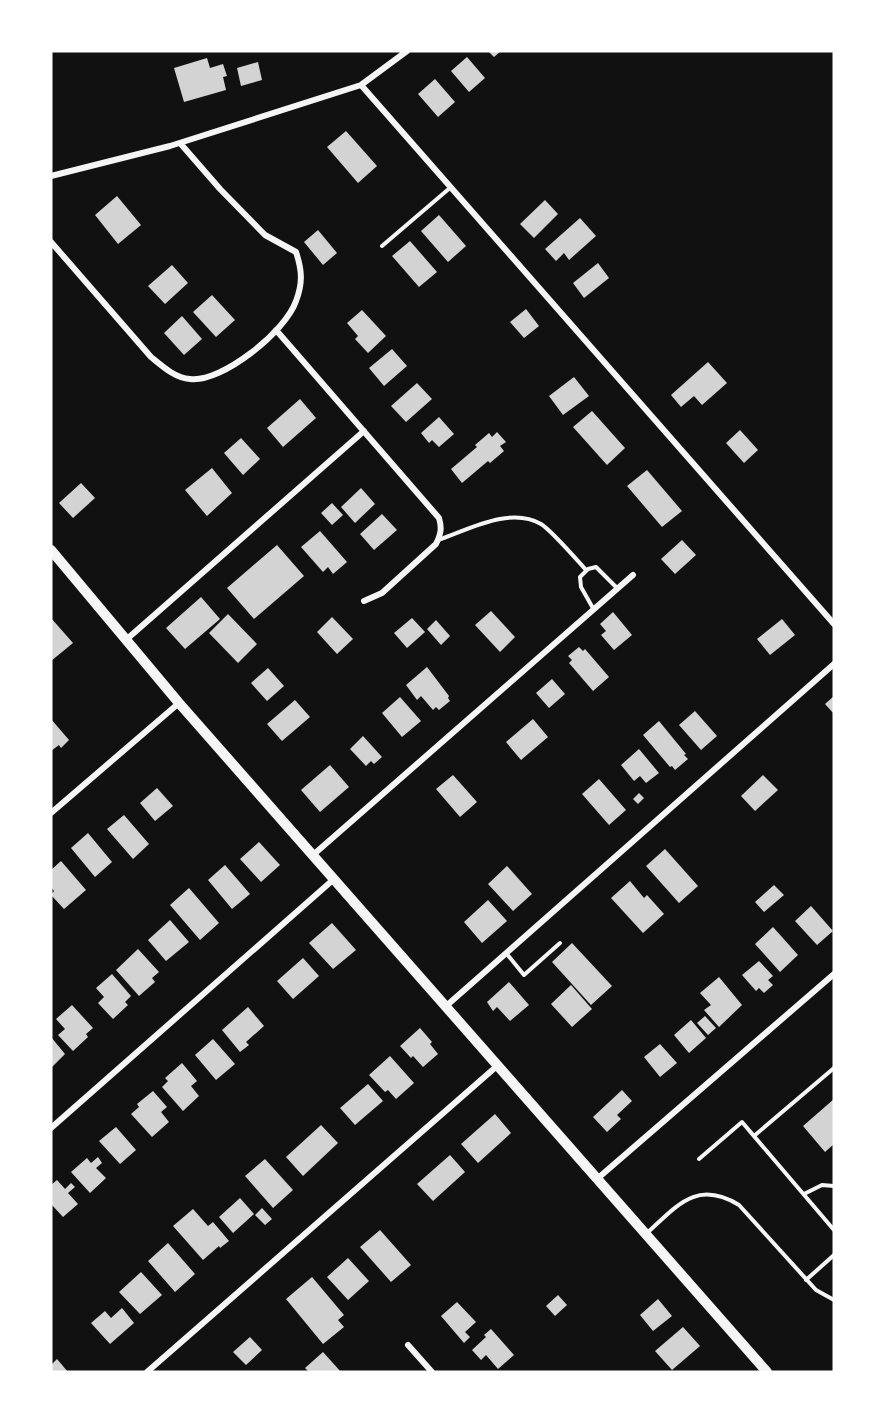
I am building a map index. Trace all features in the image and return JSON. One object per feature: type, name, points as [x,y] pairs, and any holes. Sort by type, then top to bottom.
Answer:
[{"type":"street","points":[[51,176],[180,143],[361,85],[407,51]]},
{"type":"street","points":[[361,85],[834,624]]},
{"type":"street","points":[[51,242],[151,357],[168,370],[184,378],[204,379],[230,368],[276,330],[296,303],[302,271],[296,252],[265,235],[220,189],[180,143]]},
{"type":"street","points":[[276,330],[439,518],[442,526],[440,538],[382,593],[364,601]]},
{"type":"street","points":[[127,639],[364,431]]},
{"type":"street","points":[[51,550],[179,703],[766,1372]]},
{"type":"street","points":[[313,855],[633,575]]},
{"type":"street","points":[[445,1007],[834,664]]},
{"type":"street","points":[[51,813],[179,703]]},
{"type":"street","points":[[51,1128],[334,879]]},
{"type":"street","points":[[597,1180],[834,974]]},
{"type":"street","points":[[147,1372],[497,1066]]},
{"type":"street","points":[[408,1345],[432,1372]]},
{"type":"lane","points":[[382,246],[451,187]]},
{"type":"lane","points":[[440,538],[494,520],[522,518],[542,524],[586,570]]},
{"type":"lane","points":[[594,609],[582,587],[580,577],[586,570],[596,567],[618,589]]},
{"type":"lane","points":[[506,953],[524,975],[560,943]]},
{"type":"lane","points":[[754,1137],[834,1068]]},
{"type":"lane","points":[[699,1160],[742,1122],[834,1230]]},
{"type":"lane","points":[[804,1194],[822,1185],[834,1186]]},
{"type":"lane","points":[[645,1235],[681,1202],[696,1195],[713,1193],[725,1196],[740,1205],[816,1290],[834,1300]]},
{"type":"lane","points":[[806,1280],[834,1255]]},
{"type":"building","points":[[488,51],[501,51],[494,57]]},
{"type":"building","points":[[467,57],[485,78],[469,92],[451,71]]},
{"type":"building","points":[[207,58],[210,68],[223,64],[227,76],[223,77],[226,90],[184,102],[174,68]]},
{"type":"building","points":[[258,62],[262,80],[241,86],[237,68]]},
{"type":"building","points":[[435,79],[455,102],[438,117],[418,94]]},
{"type":"building","points":[[346,131],[377,166],[358,183],[327,147]]},
{"type":"building","points":[[117,196],[141,225],[118,244],[95,215]]},
{"type":"building","points":[[545,200],[558,214],[534,238],[520,224]]},
{"type":"building","points":[[439,215],[466,246],[448,262],[421,231]]},
{"type":"building","points":[[580,218],[596,236],[569,260],[564,253],[556,261],[545,249]]},
{"type":"building","points":[[318,230],[337,253],[323,265],[304,242]]},
{"type":"building","points":[[410,241],[437,272],[419,287],[392,256]]},
{"type":"building","points":[[598,263],[609,278],[584,298],[573,283]]},
{"type":"building","points":[[172,265],[188,283],[165,304],[148,286]]},
{"type":"building","points":[[212,295],[235,320],[216,337],[193,312]]},
{"type":"building","points":[[526,309],[539,326],[524,338],[510,322]]},
{"type":"building","points":[[362,310],[386,336],[368,353],[355,339],[358,336],[347,323]]},
{"type":"building","points":[[182,316],[202,339],[184,355],[164,333]]},
{"type":"building","points":[[392,349],[407,366],[384,386],[369,368]]},
{"type":"building","points":[[708,362],[727,383],[702,405],[694,396],[681,407],[671,395]]},
{"type":"building","points":[[574,377],[589,396],[563,415],[549,396]]},
{"type":"building","points":[[417,383],[432,399],[406,422],[391,406]]},
{"type":"building","points":[[300,399],[316,418],[283,447],[267,428]]},
{"type":"building","points":[[592,411],[625,448],[607,465],[573,427]]},
{"type":"building","points":[[439,417],[454,434],[439,447],[432,440],[429,443],[421,433]]},
{"type":"building","points":[[740,430],[758,450],[744,463],[726,443]]},
{"type":"building","points":[[497,432],[506,442],[500,446],[504,451],[462,483],[451,469],[477,447],[475,445],[489,433],[492,437]]},
{"type":"building","points":[[241,438],[260,459],[243,475],[224,453]]},
{"type":"building","points":[[212,468],[232,493],[207,516],[185,490]]},
{"type":"building","points":[[647,470],[682,511],[662,527],[627,486]]},
{"type":"building","points":[[81,483],[95,498],[73,518],[59,503]]},
{"type":"building","points":[[361,488],[375,504],[355,523],[341,507]]},
{"type":"building","points":[[332,503],[343,515],[332,525],[321,513]]},
{"type":"building","points":[[382,514],[397,530],[374,550],[360,534]]},
{"type":"building","points":[[320,531],[347,562],[333,574],[328,567],[323,572],[301,547]]},
{"type":"building","points":[[682,540],[696,555],[675,574],[661,559]]},
{"type":"building","points":[[277,545],[304,576],[254,619],[227,588]]},
{"type":"building","points":[[201,597],[220,619],[185,649],[166,628]]},
{"type":"building","points":[[491,611],[515,637],[500,652],[475,625]]},
{"type":"building","points":[[613,612],[632,635],[614,650],[601,635],[606,631],[600,624]]},
{"type":"building","points":[[228,614],[257,644],[238,663],[209,633]]},
{"type":"building","points":[[332,617],[353,639],[337,654],[317,632]]},
{"type":"building","points":[[51,618],[73,643],[51,661]]},
{"type":"building","points":[[412,618],[425,632],[407,648],[394,633]]},
{"type":"building","points":[[782,619],[795,635],[770,655],[757,639]]},
{"type":"building","points":[[436,620],[450,636],[441,645],[427,629]]},
{"type":"building","points":[[579,647],[583,651],[585,649],[609,677],[593,691],[569,663],[572,660],[568,656]]},
{"type":"building","points":[[427,667],[449,696],[450,701],[439,710],[436,707],[433,710],[421,696],[417,700],[406,685]]},
{"type":"building","points":[[268,668],[284,686],[267,701],[251,683]]},
{"type":"building","points":[[552,679],[565,694],[549,708],[536,693]]},
{"type":"building","points":[[834,696],[834,714],[825,704]]},
{"type":"building","points":[[400,697],[421,721],[402,737],[382,713]]},
{"type":"building","points":[[295,700],[310,717],[282,741],[267,724]]},
{"type":"building","points":[[695,711],[717,736],[701,750],[679,725]]},
{"type":"building","points":[[51,719],[69,740],[61,748],[59,745],[51,751]]},
{"type":"building","points":[[533,719],[548,737],[521,760],[506,742]]},
{"type":"building","points":[[659,721],[688,759],[675,770],[643,735]]},
{"type":"building","points":[[363,736],[382,757],[374,764],[371,761],[366,766],[350,749]]},
{"type":"building","points":[[639,749],[659,773],[646,783],[640,776],[634,781],[621,765]]},
{"type":"building","points":[[330,765],[349,787],[320,812],[301,790]]},
{"type":"building","points":[[453,775],[477,802],[460,817],[436,789]]},
{"type":"building","points":[[763,775],[778,790],[755,811],[741,796]]},
{"type":"building","points":[[599,779],[626,810],[609,825],[582,794]]},
{"type":"building","points":[[157,788],[173,806],[155,821],[140,803]]},
{"type":"building","points":[[639,793],[644,798],[638,804],[633,799]]},
{"type":"building","points":[[124,815],[149,844],[133,859],[107,829]]},
{"type":"building","points":[[88,833],[112,862],[95,877],[71,848]]},
{"type":"building","points":[[259,842],[280,865],[261,882],[240,859]]},
{"type":"building","points":[[665,849],[698,886],[679,903],[646,866]]},
{"type":"building","points":[[61,861],[86,890],[64,909],[51,895],[54,891],[51,887],[51,870]]},
{"type":"building","points":[[225,865],[250,894],[232,909],[208,880]]},
{"type":"building","points":[[507,866],[532,894],[513,911],[488,884]]},
{"type":"building","points":[[630,881],[644,898],[647,895],[664,914],[643,933],[611,898]]},
{"type":"building","points":[[774,885],[784,895],[764,912],[755,902]]},
{"type":"building","points":[[189,888],[219,923],[200,940],[170,905]]},
{"type":"building","points":[[488,900],[507,921],[482,943],[464,922]]},
{"type":"building","points":[[811,906],[833,931],[817,945],[795,921]]},
{"type":"building","points":[[170,920],[189,942],[166,961],[148,940]]},
{"type":"building","points":[[332,923],[356,950],[333,969],[309,943]]},
{"type":"building","points":[[773,927],[798,955],[780,972],[755,944]]},
{"type":"building","points":[[572,943],[612,986],[591,1005],[552,962]]},
{"type":"building","points":[[138,949],[159,972],[152,978],[155,982],[139,996],[116,970]]},
{"type":"building","points":[[303,958],[319,976],[293,999],[277,981]]},
{"type":"building","points":[[759,961],[773,976],[768,980],[773,985],[764,993],[759,988],[756,991],[742,975]]},
{"type":"building","points":[[112,974],[131,996],[125,1002],[128,1005],[113,1019],[98,1003],[104,997],[96,988]]},
{"type":"building","points":[[719,977],[742,1005],[719,1027],[704,1010],[711,1005],[700,993]]},
{"type":"building","points":[[509,982],[529,1005],[510,1021],[497,1007],[493,1011],[487,1002]]},
{"type":"building","points":[[571,985],[592,1009],[572,1027],[551,1004]]},
{"type":"building","points":[[72,1005],[93,1028],[86,1034],[88,1037],[73,1051],[58,1035],[65,1029],[56,1019]]},
{"type":"building","points":[[248,1007],[264,1026],[246,1042],[249,1045],[240,1052],[222,1030]]},
{"type":"building","points":[[705,1016],[716,1028],[708,1035],[697,1023]]},
{"type":"building","points":[[691,1020],[706,1038],[689,1053],[674,1035]]},
{"type":"building","points":[[420,1028],[432,1042],[430,1044],[438,1054],[423,1067],[400,1046]]},
{"type":"building","points":[[51,1037],[65,1054],[51,1068]]},
{"type":"building","points":[[213,1039],[235,1064],[216,1080],[195,1055]]},
{"type":"building","points":[[660,1044],[677,1063],[660,1077],[644,1057]]},
{"type":"building","points":[[390,1056],[414,1083],[396,1099],[388,1090],[385,1092],[369,1075]]},
{"type":"building","points":[[182,1063],[197,1081],[191,1086],[199,1096],[183,1111],[162,1087],[168,1081],[165,1078]]},
{"type":"building","points":[[368,1084],[383,1101],[355,1125],[340,1108]]},
{"type":"building","points":[[622,1090],[632,1101],[617,1115],[621,1119],[607,1132],[593,1117]]},
{"type":"building","points":[[153,1091],[167,1107],[161,1112],[169,1122],[152,1137],[131,1114],[139,1107],[137,1104]]},
{"type":"building","points":[[834,1099],[834,1144],[825,1152],[803,1126]]},
{"type":"building","points":[[495,1114],[511,1133],[478,1163],[461,1144]]},
{"type":"building","points":[[321,1125],[338,1143],[303,1176],[286,1157]]},
{"type":"building","points":[[116,1127],[136,1150],[120,1164],[99,1141]]},
{"type":"building","points":[[450,1155],[465,1172],[433,1201],[417,1184]]},
{"type":"building","points":[[98,1157],[102,1163],[96,1168],[106,1178],[90,1193],[71,1172],[87,1158],[91,1163]]},
{"type":"building","points":[[265,1159],[293,1190],[273,1208],[245,1176]]},
{"type":"building","points":[[57,1180],[65,1189],[71,1183],[75,1187],[68,1193],[78,1204],[63,1217],[51,1204],[51,1185]]},
{"type":"building","points":[[240,1198],[254,1214],[233,1233],[219,1217]]},
{"type":"building","points":[[262,1208],[272,1219],[265,1225],[255,1215]]},
{"type":"building","points":[[193,1209],[208,1226],[213,1222],[229,1241],[220,1248],[219,1246],[203,1260],[173,1226]]},
{"type":"building","points":[[380,1230],[411,1265],[391,1282],[360,1247]]},
{"type":"building","points":[[168,1243],[195,1274],[175,1292],[148,1261]]},
{"type":"building","points":[[348,1258],[369,1281],[348,1300],[327,1277]]},
{"type":"building","points":[[141,1272],[162,1295],[140,1314],[119,1292]]},
{"type":"building","points":[[312,1277],[344,1315],[338,1320],[344,1327],[323,1344],[286,1299]]},
{"type":"building","points":[[558,1295],[567,1305],[555,1316],[546,1306]]},
{"type":"building","points":[[658,1299],[672,1316],[653,1331],[640,1315]]},
{"type":"building","points":[[457,1302],[476,1322],[465,1332],[470,1337],[464,1343],[441,1316]]},
{"type":"building","points":[[122,1308],[134,1323],[110,1344],[91,1323],[105,1311],[111,1318]]},
{"type":"building","points":[[683,1327],[700,1346],[672,1370],[655,1351]]},
{"type":"building","points":[[491,1329],[514,1355],[498,1369],[486,1355],[481,1360],[472,1350]]},
{"type":"building","points":[[250,1337],[262,1350],[246,1365],[233,1352]]},
{"type":"building","points":[[323,1352],[341,1372],[309,1372],[305,1368]]},
{"type":"building","points":[[57,1359],[68,1372],[51,1372],[51,1365]]}]
